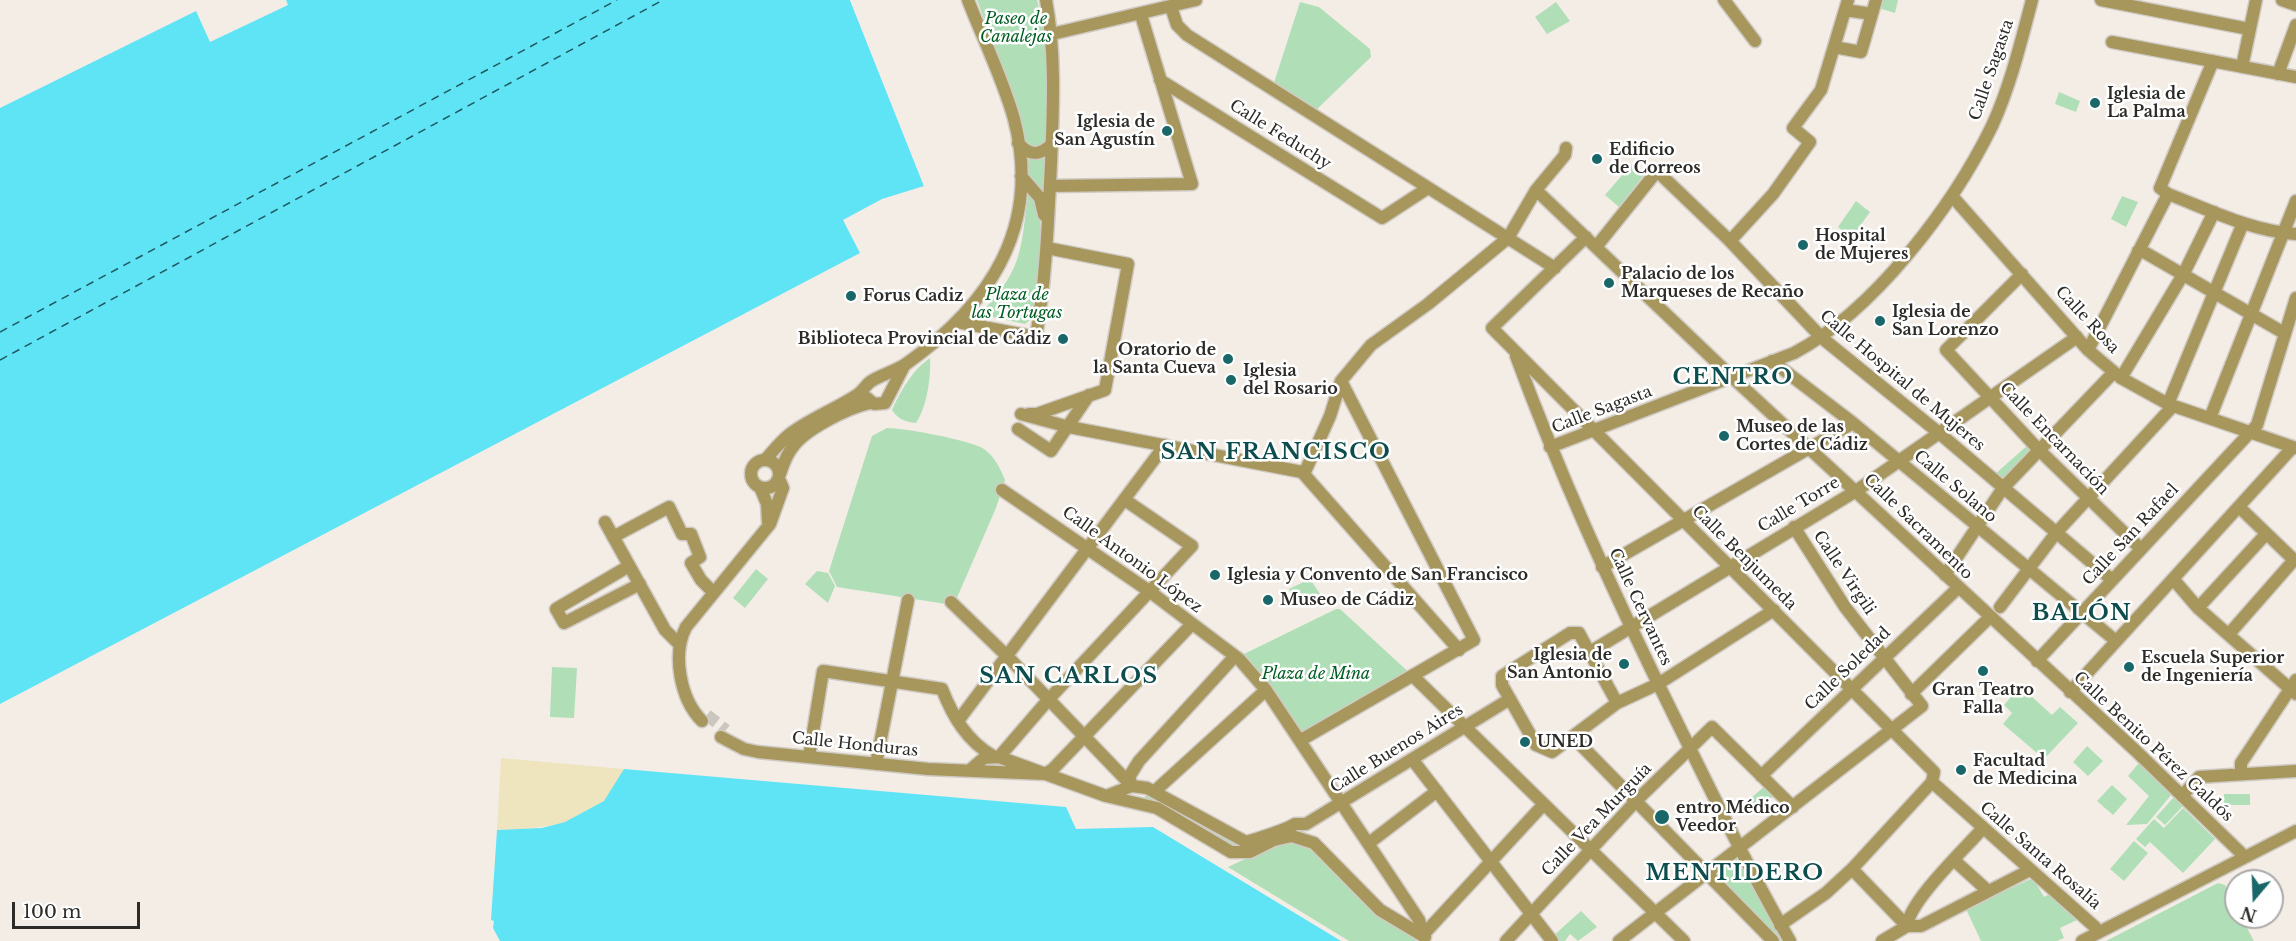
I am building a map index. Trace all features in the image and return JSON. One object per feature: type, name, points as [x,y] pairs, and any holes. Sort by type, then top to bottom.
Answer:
[{"type":"street","points":[[766,529],[769,512],[760,487],[753,481],[751,472],[755,464],[765,460],[789,435],[858,394],[871,381],[905,365],[957,322],[982,294],[1004,257],[1014,228],[1021,176],[1018,143],[1013,116],[968,0]]},
{"type":"street","points":[[957,322],[1036,337],[1047,248],[1052,144],[1052,34],[1046,0]]},
{"type":"street","points":[[1052,34],[1141,15],[1196,0]]},
{"type":"street","points":[[1724,0],[1755,41]]},
{"type":"street","points":[[1834,47],[1861,52],[1876,0]]},
{"type":"street","name":"Calle Sagasta","points":[[1550,447],[1733,378],[1822,339],[1873,295],[1952,196],[1992,125],[2032,0]]},
{"type":"street","points":[[2242,67],[2256,0]]},
{"type":"street","points":[[2282,0],[2296,5]]},
{"type":"street","points":[[2104,1],[2249,29]]},
{"type":"street","points":[[1730,241],[1773,194],[1810,142],[1792,128],[1821,90],[1847,5],[1872,14]]},
{"type":"street","points":[[1172,7],[1178,25],[1187,35],[1555,268],[1586,237]]},
{"type":"street","points":[[1050,186],[1192,184],[1141,15]]},
{"type":"street","points":[[2278,74],[2296,25]]},
{"type":"street","points":[[2112,42],[2296,77]]},
{"type":"street","points":[[2088,350],[2138,251],[2164,191],[2213,61]]},
{"type":"street","name":"Calle Feduchy","points":[[1160,80],[1382,218],[1428,188]]},
{"type":"street","points":[[1018,143],[1034,154],[1044,152],[1052,144]]},
{"type":"street","points":[[1304,474],[1330,416],[1341,381],[1371,345],[1428,304],[1508,238],[1536,190],[1562,160],[1566,148]]},
{"type":"street","name":"Calle Hospital de Mujeres","points":[[1596,247],[1657,171],[1730,241],[1822,339],[1939,433],[2111,579]]},
{"type":"street","points":[[1021,176],[1040,198],[1047,231]]},
{"type":"street","name":"Calle Sacramento","points":[[1536,190],[1733,378],[1810,447],[2037,661]]},
{"type":"street","points":[[2164,191],[2243,223],[2290,234]]},
{"type":"street","name":"Calle Rosa","points":[[1952,196],[2088,350],[2118,375],[2170,405],[2294,448]]},
{"type":"street","points":[[2210,418],[2252,313],[2290,234],[2296,201]]},
{"type":"street","points":[[1945,575],[2003,488],[2038,449],[2118,375],[2184,273],[2214,212]]},
{"type":"street","points":[[2000,607],[2056,533],[2170,405],[2243,223]]},
{"type":"street","points":[[1047,248],[1128,264],[1105,390],[1037,414],[1022,414],[1069,427],[1299,470],[1459,650]]},
{"type":"street","points":[[2138,251],[2184,273],[2284,333]]},
{"type":"street","name":"Calle Cervantes","points":[[1555,268],[1492,328],[1514,351],[1526,371],[1550,447],[1602,567],[1739,849],[1790,941]]},
{"type":"street","name":"Calle Encarnación","points":[[2022,274],[1946,350],[2038,449],[2141,549]]},
{"type":"street","name":"Calle San Rafael","points":[[2037,661],[2257,425],[2296,297]]},
{"type":"street","name":"Calle Torre","points":[[1590,652],[1856,491],[2077,337]]},
{"type":"street","name":"Calle Solano","points":[[1772,361],[1853,423],[2116,640]]},
{"type":"street","points":[[760,487],[773,486],[792,447],[807,434],[849,410],[870,403],[878,405],[885,403],[905,365]]},
{"type":"street","name":"Calle Benjumeda","points":[[1526,371],[1594,431],[1685,521],[1851,688],[1933,777]]},
{"type":"street","points":[[878,379],[888,383],[891,390]]},
{"type":"street","points":[[1300,740],[1414,677],[1474,640],[1341,381]]},
{"type":"street","points":[[866,387],[866,396],[870,403]]},
{"type":"street","points":[[1018,429],[1051,451],[1089,395]]},
{"type":"street","points":[[1602,567],[1853,423]]},
{"type":"street","points":[[958,721],[1090,548],[1165,445]]},
{"type":"street","points":[[2070,692],[2294,448]]},
{"type":"street","points":[[704,718],[690,707],[677,657],[679,644],[686,627],[766,529],[778,506],[783,488],[776,464],[765,460]]},
{"type":"street","name":"Calle Antonio López","points":[[1002,490],[1090,548],[1237,658]]},
{"type":"street","points":[[970,770],[977,762],[996,757],[1192,546],[1125,500]]},
{"type":"street","points":[[613,537],[669,507],[682,534],[691,534],[700,557],[692,562],[701,580],[713,592]]},
{"type":"street","points":[[2229,634],[2294,560],[2239,507]]},
{"type":"street","points":[[605,522],[665,630],[679,644]]},
{"type":"street","name":"Calle Virgili","points":[[1794,527],[1845,607],[1911,694]]},
{"type":"street","points":[[2198,608],[2266,534]]},
{"type":"street","points":[[629,566],[556,609],[564,622],[640,585]]},
{"type":"street","points":[[2174,579],[2198,608],[2294,687],[2241,763],[2241,773]]},
{"type":"street","name":"Calle Soledad","points":[[1761,776],[1958,588]]},
{"type":"street","points":[[876,764],[908,600]]},
{"type":"street","points":[[951,602],[1008,657],[1132,786]]},
{"type":"street","points":[[1617,703],[1590,652],[1576,632],[1541,650],[1502,676],[1502,685],[1536,745],[1541,749],[1557,751],[1617,703],[1658,684],[1774,610]]},
{"type":"street","points":[[1619,941],[1922,706],[1911,694],[1989,618]]},
{"type":"street","points":[[1037,772],[1050,771],[1192,624]]},
{"type":"street","points":[[1132,786],[1129,777],[1138,761],[1237,658],[1266,690],[1342,802],[1419,920],[1426,938]]},
{"type":"street","name":"Calle Benito Pérez Galdós","points":[[2037,661],[2245,857]]},
{"type":"street","points":[[809,757],[823,671],[942,689],[970,740],[996,757],[1106,796],[1157,808],[1231,852],[1250,852],[1297,832]]},
{"type":"street","points":[[1414,677],[1683,941]]},
{"type":"street","points":[[1155,791],[1266,690]]},
{"type":"street","name":"Calle Buenos Aires","points":[[1297,832],[1510,699]]},
{"type":"street","name":"Calle Vea Murguía","points":[[1506,941],[1636,801],[1712,727],[1761,776]]},
{"type":"street","name":"Calle Honduras","points":[[723,733],[738,746],[758,752],[876,764],[1037,772]]},
{"type":"street","points":[[1573,737],[1773,941]]},
{"type":"street","points":[[1412,759],[1552,941]]},
{"type":"street","points":[[2182,796],[2199,777],[2296,771]]},
{"type":"street","points":[[1761,776],[1793,807]]},
{"type":"street","points":[[1780,925],[1826,893],[1852,869],[1933,777]]},
{"type":"street","name":"Calle Santa Rosalía","points":[[1933,777],[1983,828],[2095,927],[2098,933]]},
{"type":"street","points":[[1106,796],[1132,786],[1155,791],[1246,842],[1272,832],[1297,832],[1321,848],[1380,910],[1426,938]]},
{"type":"street","points":[[1369,843],[1437,792]]},
{"type":"street","points":[[1426,938],[1489,860],[1543,805]]},
{"type":"street","points":[[1907,926],[1908,918],[1919,899],[1983,828]]},
{"type":"street","points":[[2082,941],[2296,831]]},
{"type":"street","points":[[1955,861],[1988,891]]},
{"type":"street","points":[[1852,869],[1907,926]]},
{"type":"street","points":[[1882,941],[1907,926],[1921,926],[2030,870]]},
{"type":"green space","name":"Paseo de Canalejas","points":[[977,0],[1037,0],[1046,48],[1047,73],[1044,196],[1029,177],[1021,117]]},
{"type":"green space","points":[[1877,0],[1898,0],[1895,13],[1875,7]]},
{"type":"green space","points":[[1300,2],[1319,7],[1370,49],[1371,57],[1314,112],[1271,92]]},
{"type":"green space","points":[[1556,2],[1570,21],[1547,34],[1535,17]]},
{"type":"green space","points":[[2059,92],[2080,101],[2076,112],[2055,104]]},
{"type":"green space","points":[[1631,165],[1643,176],[1619,207],[1605,195]]},
{"type":"green space","name":"Plaza de las Tortugas","points":[[1029,190],[1040,209],[1041,259],[1035,316],[1025,324],[983,315],[982,312],[996,296],[1013,269],[1022,242]]},
{"type":"green space","points":[[2122,196],[2138,202],[2126,227],[2111,219]]},
{"type":"green space","points":[[1856,201],[1870,212],[1852,237],[1838,227]]},
{"type":"green space","points":[[930,358],[929,383],[923,409],[916,423],[905,421],[892,410],[913,375]]},
{"type":"green space","points":[[887,428],[937,435],[984,449],[999,467],[1005,480],[996,508],[956,600],[946,604],[837,587],[829,571],[872,436]]},
{"type":"green space","points":[[2029,444],[2036,451],[2006,484],[1994,475]]},
{"type":"green space","points":[[756,569],[768,579],[745,608],[733,598]]},
{"type":"green space","points":[[817,571],[828,573],[835,586],[828,603],[805,584]]},
{"type":"green space","points":[[1310,579],[1320,594],[1297,605],[1289,589]]},
{"type":"green space","name":"Plaza de Mina","points":[[1340,609],[1414,677],[1301,740],[1239,659],[1244,654]]},
{"type":"green space","points":[[552,667],[577,668],[574,718],[550,717]]},
{"type":"green space","points":[[2018,689],[2030,695],[2052,715],[2060,707],[2078,723],[2044,759],[2003,724],[2012,713],[2004,705]]},
{"type":"green space","points":[[2087,746],[2103,761],[2088,776],[2073,762]]},
{"type":"green space","points":[[2139,763],[2172,794],[2147,824],[2126,825],[2149,796],[2128,776]]},
{"type":"green space","points":[[1766,785],[1775,795],[1752,812],[1748,807],[1752,804],[1750,799]]},
{"type":"green space","points":[[2112,785],[2127,799],[2113,815],[2097,801]]},
{"type":"green space","points":[[2224,794],[2250,794],[2250,805],[2224,805]]},
{"type":"green space","points":[[1145,796],[1155,797],[1178,807],[1241,846],[1241,852],[1144,801]]},
{"type":"green space","points":[[2174,797],[2183,806],[2165,825],[2156,817]]},
{"type":"green space","points":[[2183,808],[2215,839],[2183,873],[2150,842],[2145,847],[2136,839],[2154,819],[2164,828]]},
{"type":"green space","points":[[1284,841],[1302,841],[1367,903],[1419,941],[1349,941],[1228,867]]},
{"type":"green space","points":[[2134,841],[2148,853],[2124,881],[2110,869]]},
{"type":"green space","points":[[1739,849],[1790,941],[1773,941],[1708,873]]},
{"type":"green space","points":[[2033,878],[2044,897],[2052,893],[2079,919],[2060,928],[2064,938],[2057,941],[1981,941],[1966,909]]},
{"type":"green space","points":[[2218,883],[2224,885],[2224,929],[2248,929],[2254,941],[2106,941]]},
{"type":"green space","points":[[1581,911],[1597,927],[1578,941],[1570,934],[1565,941],[1556,941],[1553,936]]},
{"type":"sand","points":[[501,758],[624,769],[608,798],[580,817],[553,825],[497,830]]},
{"type":"water","points":[[286,0],[850,0],[924,186],[882,199],[843,220],[860,253],[0,704],[0,108],[196,11],[210,42],[288,5]]},
{"type":"water","points":[[624,769],[1066,807],[1076,829],[1153,827],[1341,941],[500,941],[493,928],[494,921],[491,920],[497,830],[542,828],[565,822],[604,801]]},
{"type":"pier","points":[[850,0],[853,0],[927,184],[924,186]]},
{"type":"ferry route","points":[[0,332],[617,0]]},
{"type":"ferry route","points":[[0,360],[663,0]]},
{"type":"tunnel","points":[[707,715],[726,730]]},
{"type":"place","name":"Iglesia de La Palma","points":[[2095,103]]},
{"type":"place","name":"Iglesia de San Agustín","points":[[1167,131]]},
{"type":"place","name":"Edificio de Correos","points":[[1597,159]]},
{"type":"place","name":"Hospital de Mujeres","points":[[1803,245]]},
{"type":"place","name":"Palacio de los Marqueses de Recaño","points":[[1609,283]]},
{"type":"place","name":"Forus Cadiz","points":[[851,296]]},
{"type":"place","name":"Iglesia de San Lorenzo","points":[[1880,321]]},
{"type":"place","name":"Biblioteca Provincial de Cádiz","points":[[1063,339]]},
{"type":"place","name":"Oratorio de la Santa Cueva","points":[[1228,359]]},
{"type":"place","name":"Iglesia del Rosario","points":[[1231,380]]},
{"type":"place","name":"Museo de las Cortes de Cádiz","points":[[1724,436]]},
{"type":"place","name":"Iglesia y Convento de San Francisco","points":[[1215,575]]},
{"type":"place","name":"Museo de Cádiz","points":[[1268,600]]},
{"type":"place","name":"Iglesia de San Antonio","points":[[1624,664]]},
{"type":"place","name":"Escuela Superior de Ingeniería","points":[[2129,667]]},
{"type":"place","name":"Gran Teatro Falla","points":[[1983,671]]},
{"type":"place","name":"UNED","points":[[1525,742]]},
{"type":"place","name":"Facultad de Medicina","points":[[1961,770]]},
{"type":"place","name":"entro Médico Veedor","points":[[1662,817]]},
{"type":"district","name":"CENTRO","points":[[1733,378]]},
{"type":"district","name":"SAN FRANCISCO","points":[[1276,453]]},
{"type":"district","name":"BALÓN","points":[[2082,614]]},
{"type":"district","name":"SAN CARLOS","points":[[1069,677]]},
{"type":"district","name":"MENTIDERO","points":[[1735,874]]}]
